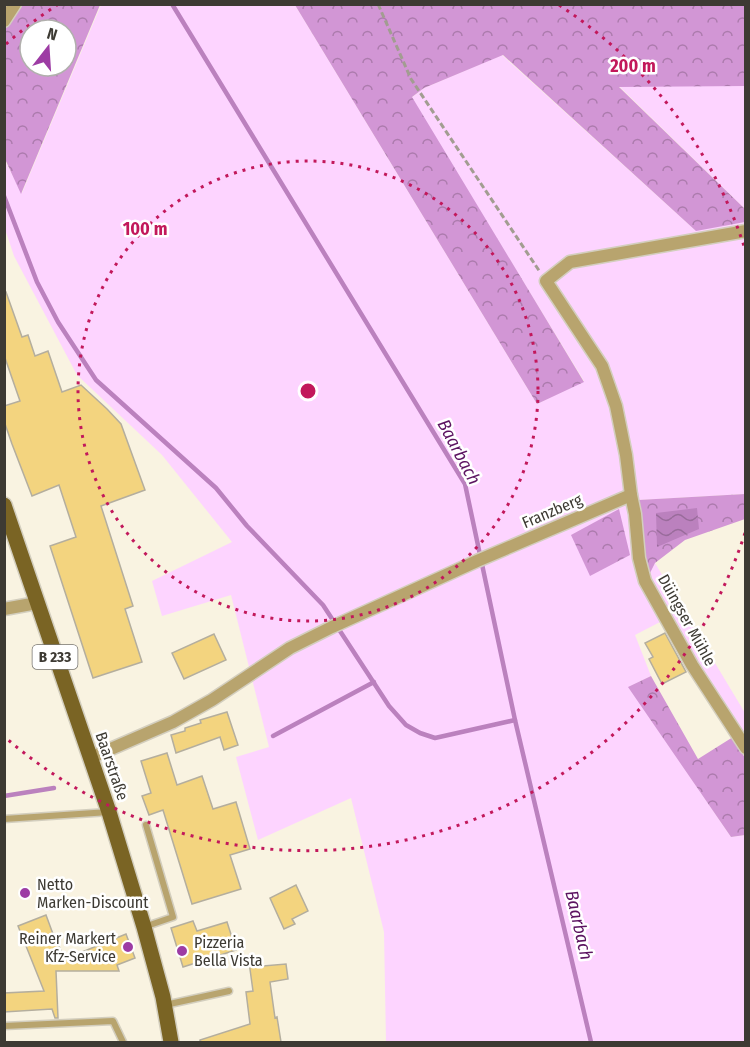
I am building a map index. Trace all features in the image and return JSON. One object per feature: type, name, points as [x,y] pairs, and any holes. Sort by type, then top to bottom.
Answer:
[{"type":"main road","name":"Baarstraße","points":[[4,505],[109,812],[144,927],[171,1042]]},
{"type":"street","points":[[4,21],[15,4]]},
{"type":"street","points":[[632,495],[616,406],[602,366],[546,281],[570,262],[746,231]]},
{"type":"street","name":"Franzberg","points":[[90,758],[173,722],[212,700],[290,648],[332,627],[482,559],[632,495]]},
{"type":"street","name":"Düingser Mühle","points":[[632,495],[636,514],[639,558],[645,581],[692,665],[746,748]]},
{"type":"street","points":[[4,609],[37,603]]},
{"type":"lane","points":[[4,819],[109,812]]},
{"type":"lane","points":[[144,927],[173,917],[146,825]]},
{"type":"lane","points":[[164,1005],[229,991]]},
{"type":"lane","points":[[4,1026],[113,1021],[123,1042]]},
{"type":"path","points":[[378,4],[411,79],[546,281]]},
{"type":"shaded area","points":[[101,5],[295,5],[537,404],[584,381],[411,98],[424,88],[502,55],[695,230],[745,222],[745,494],[638,500],[642,584],[660,622],[635,635],[651,676],[629,687],[731,837],[745,835],[745,1042],[386,1042],[384,932],[351,798],[258,840],[236,757],[269,747],[231,595],[162,616],[152,581],[232,542],[162,455],[77,375],[14,256],[5,229],[4,159],[22,193],[70,78],[78,78],[78,60]]},
{"type":"shaded area","points":[[619,86],[745,86],[745,209]]},
{"type":"shaded area","points":[[655,563],[745,713],[745,741],[648,577]]},
{"type":"green space","points":[[5,5],[100,5],[78,58],[78,18],[18,18],[18,78],[69,78],[21,194],[5,159]]},
{"type":"green space","points":[[295,5],[745,5],[745,86],[619,87],[745,209],[745,222],[696,231],[503,55],[424,88],[412,97],[584,382],[537,404]]},
{"type":"green space","points":[[745,494],[745,519],[685,540],[655,563],[648,577],[642,548],[638,500]]},
{"type":"green space","points":[[619,509],[630,555],[590,576],[571,535]]},
{"type":"green space","points":[[651,676],[698,759],[733,737],[745,758],[745,835],[731,837],[628,687]]},
{"type":"water","points":[[697,508],[699,529],[657,547],[656,513]]},
{"type":"building","points":[[6,292],[22,337],[28,335],[35,356],[48,351],[62,392],[81,385],[121,424],[145,490],[101,506],[133,606],[125,609],[142,662],[93,678],[50,546],[76,537],[59,485],[32,496],[4,421],[4,406],[20,401],[4,355],[4,293]]},
{"type":"building","points":[[665,633],[686,672],[662,684],[649,659],[653,657],[645,643]]},
{"type":"building","points":[[214,634],[226,660],[184,679],[172,653]]},
{"type":"building","points":[[227,712],[238,745],[224,750],[220,737],[176,753],[171,735],[201,723],[200,720]]},
{"type":"building","points":[[167,753],[177,785],[202,776],[213,809],[236,802],[250,849],[230,855],[241,889],[192,904],[163,810],[149,815],[142,796],[151,793],[141,761]]},
{"type":"building","points":[[296,885],[308,911],[292,919],[295,924],[284,929],[270,898]]},
{"type":"building","points":[[46,915],[65,959],[126,934],[135,958],[117,965],[119,971],[56,971],[58,1018],[55,1018],[52,1009],[4,1012],[4,993],[44,991],[18,926]]},
{"type":"building","points":[[193,921],[197,931],[227,922],[236,950],[183,967],[171,928]]},
{"type":"building","points":[[262,960],[263,966],[286,964],[288,979],[270,982],[281,1042],[200,1042],[200,1040],[250,1024],[246,992],[253,991],[249,962]]},
{"type":"waterway","name":"Baarbach","points":[[172,4],[465,484],[515,720],[591,1042]]},
{"type":"waterway","points":[[4,196],[37,282],[58,322],[96,380],[216,488],[247,526],[323,605],[389,706],[406,725],[435,738],[515,720]]},
{"type":"waterway","points":[[273,736],[374,682]]},
{"type":"waterway","points":[[4,796],[54,788]]},
{"type":"place","name":"Netto Marken-Discount","points":[[25,893]]},
{"type":"place","name":"Reiner Markert Kfz-Service","points":[[128,947]]},
{"type":"place","name":"Pizzeria Bella Vista","points":[[182,951]]}]
